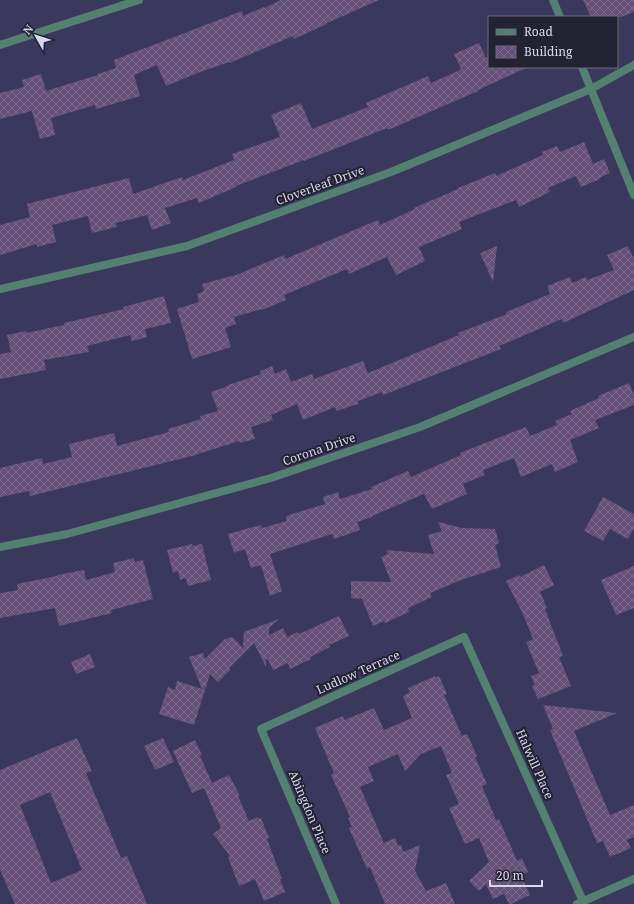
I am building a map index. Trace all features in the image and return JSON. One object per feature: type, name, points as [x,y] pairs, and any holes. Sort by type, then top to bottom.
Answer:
[{"type":"street","points":[[0,44],[139,0]]},
{"type":"street","points":[[553,0],[560,16]]},
{"type":"street","name":"Cloverleaf Drive","points":[[0,290],[188,246],[391,172],[591,89],[634,65]]},
{"type":"street","points":[[582,68],[634,195]]},
{"type":"street","name":"Corona Drive","points":[[0,547],[67,534],[271,478],[420,427],[634,337]]},
{"type":"street","name":"Ludlow Terrace","points":[[261,729],[464,637]]},
{"type":"street","name":"Halwill Place","points":[[464,637],[580,903]]},
{"type":"street","name":"Abingdon Place","points":[[261,729],[336,904]]},
{"type":"street","points":[[580,903],[634,879]]},
{"type":"building","points":[[281,0],[379,0],[294,39],[293,36],[230,63],[229,62],[200,72],[166,86],[157,65],[134,75],[140,96],[96,109],[95,105],[51,118],[55,135],[40,139],[32,111],[0,119],[0,93],[24,87],[22,80],[41,74],[46,91],[98,75],[116,68],[114,60],[242,11],[243,16]]},
{"type":"building","points":[[583,0],[634,0],[634,12],[621,17],[591,16]]},
{"type":"building","points":[[479,43],[486,58],[488,57],[488,68],[526,68],[478,91],[388,130],[387,128],[236,186],[199,203],[197,198],[165,208],[171,223],[152,230],[147,215],[116,223],[117,227],[92,233],[88,216],[52,225],[56,242],[37,247],[37,244],[0,255],[0,225],[30,217],[27,204],[129,178],[133,194],[182,177],[183,180],[234,160],[232,154],[280,137],[271,115],[301,103],[312,129],[368,107],[366,103],[428,76],[431,83],[458,71],[461,69],[454,54]]},
{"type":"building","points":[[584,142],[593,164],[604,159],[610,173],[581,187],[576,176],[548,188],[550,192],[519,207],[516,200],[459,222],[462,229],[419,247],[425,261],[396,275],[387,257],[349,274],[347,269],[284,295],[286,300],[262,310],[234,317],[236,324],[225,328],[231,347],[192,359],[177,309],[199,302],[197,294],[204,291],[202,284],[236,275],[284,255],[285,259],[378,220],[380,225],[458,188],[495,173],[496,176],[543,155],[542,152],[557,146],[560,152]]},
{"type":"building","points":[[497,246],[493,282],[480,253]]},
{"type":"building","points":[[628,246],[634,259],[634,290],[563,323],[562,319],[499,346],[501,349],[383,395],[382,392],[358,401],[358,404],[337,411],[335,407],[303,420],[297,404],[271,415],[273,420],[251,427],[255,439],[240,443],[239,441],[192,456],[30,496],[29,491],[0,497],[0,468],[42,458],[43,464],[72,457],[69,444],[114,433],[117,446],[169,432],[168,429],[201,419],[200,416],[218,411],[211,392],[261,374],[260,371],[272,366],[275,374],[286,369],[291,382],[312,374],[314,379],[363,361],[368,373],[459,335],[458,333],[507,314],[506,312],[550,294],[547,286],[570,277],[572,283],[586,277],[587,280],[614,270],[607,255]]},
{"type":"building","points":[[164,296],[171,323],[145,329],[147,337],[132,341],[130,335],[87,346],[89,352],[44,360],[46,370],[0,379],[0,354],[11,352],[7,335],[26,331],[26,333],[64,325],[64,323],[124,309],[123,307]]},
{"type":"building","points":[[629,383],[634,395],[634,405],[595,420],[599,428],[570,440],[578,462],[555,472],[552,464],[521,477],[514,458],[483,470],[485,475],[463,484],[467,494],[432,509],[424,494],[357,522],[360,530],[334,539],[332,534],[270,554],[282,591],[270,596],[261,565],[251,568],[245,549],[234,553],[228,534],[261,525],[262,528],[287,521],[286,516],[325,504],[323,497],[338,492],[340,499],[372,489],[371,487],[408,471],[411,477],[461,455],[460,453],[526,427],[530,436],[557,425],[555,421],[572,414],[570,411],[599,398],[598,396]]},
{"type":"building","points":[[603,497],[634,514],[634,528],[628,539],[610,529],[603,541],[584,531]]},
{"type":"building","points":[[438,522],[462,528],[495,529],[499,543],[495,545],[501,567],[461,580],[430,593],[432,597],[408,608],[409,612],[385,623],[384,621],[373,626],[362,599],[351,598],[351,581],[391,582],[381,557],[388,554],[386,550],[434,554],[428,535],[442,531]]},
{"type":"building","points":[[192,544],[193,546],[202,544],[211,580],[188,586],[186,578],[180,580],[178,571],[173,573],[167,550]]},
{"type":"building","points":[[134,558],[135,562],[143,560],[153,599],[111,610],[112,613],[59,626],[55,608],[0,618],[0,593],[18,590],[17,584],[84,570],[86,580],[115,572],[113,563]]},
{"type":"building","points":[[544,565],[554,585],[540,592],[563,656],[559,657],[571,686],[538,699],[532,686],[535,685],[531,676],[539,673],[526,642],[533,639],[523,614],[506,581],[519,575],[520,577]]},
{"type":"building","points":[[634,566],[634,608],[616,615],[601,580]]},
{"type":"building","points":[[339,616],[349,636],[329,645],[330,647],[310,657],[311,659],[290,669],[288,663],[273,670],[268,659],[266,660],[266,667],[254,643],[229,668],[230,670],[218,682],[210,674],[194,725],[159,714],[168,687],[175,690],[177,681],[202,689],[189,657],[203,653],[205,659],[225,639],[232,637],[243,648],[244,632],[279,619],[269,628],[269,635],[283,628],[287,637],[298,632],[299,634]]},
{"type":"building","points":[[90,654],[95,667],[76,674],[71,662]]},
{"type":"building","points":[[435,676],[436,678],[439,676],[447,694],[444,695],[462,736],[467,734],[477,756],[475,757],[487,784],[482,786],[496,820],[499,819],[517,861],[522,858],[528,872],[521,875],[530,895],[511,904],[509,904],[504,894],[493,899],[486,884],[479,891],[469,881],[489,862],[479,838],[465,844],[449,808],[459,804],[446,775],[452,773],[441,746],[421,754],[405,771],[398,754],[368,767],[374,781],[360,787],[384,843],[395,838],[398,846],[401,845],[403,852],[420,845],[415,871],[426,891],[446,883],[455,904],[385,904],[370,867],[367,869],[349,828],[352,827],[348,818],[350,817],[331,775],[334,773],[315,728],[343,716],[344,720],[374,708],[384,730],[412,718],[403,696],[410,692],[408,688]]},
{"type":"building","points":[[543,705],[617,713],[574,731],[610,815],[634,805],[634,837],[627,840],[631,848],[610,857],[603,841],[597,843],[550,730],[553,729]]},
{"type":"building","points":[[77,738],[92,771],[86,773],[121,858],[127,856],[147,904],[15,904],[0,870],[0,770]],"holes":[[[50,792],[82,870],[51,883],[20,805]]]},
{"type":"building","points":[[163,738],[174,762],[155,770],[144,746]]},
{"type":"building","points":[[195,740],[202,755],[200,756],[212,783],[229,775],[240,796],[238,796],[249,821],[258,817],[258,819],[261,818],[269,838],[267,839],[282,879],[280,879],[285,892],[264,901],[255,879],[239,886],[228,857],[230,856],[213,834],[221,828],[204,788],[192,793],[173,751]]}]
